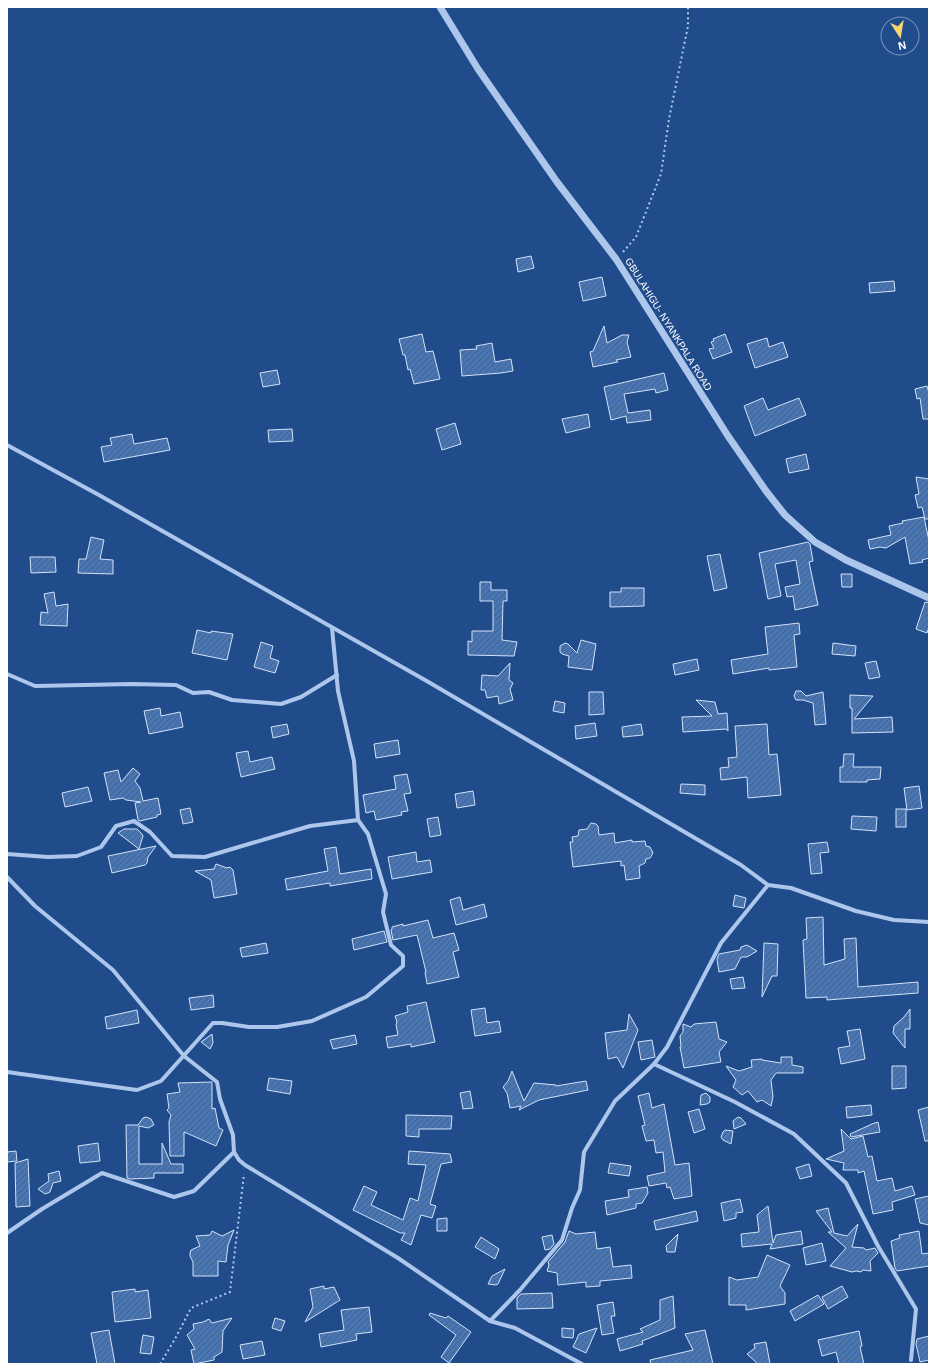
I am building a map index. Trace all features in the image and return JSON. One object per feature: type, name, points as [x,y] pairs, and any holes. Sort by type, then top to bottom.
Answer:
[{"type":"street","name":"GBULAHIGU- NYANKPALA ROAD","points":[[440,7],[478,69],[557,182],[616,259],[728,436],[766,492],[785,515],[799,529],[822,546],[853,563],[929,598]]},
{"type":"street","points":[[7,445],[99,494],[425,680],[741,865],[768,885],[791,888],[856,911],[894,920],[929,922]]},
{"type":"street","points":[[7,1072],[137,1090],[161,1082],[213,1024],[222,1023],[249,1027],[277,1027],[312,1021],[366,997],[403,966],[403,956],[391,945],[383,912],[386,894],[368,834],[358,820],[354,761],[338,691],[332,628]]},
{"type":"street","points":[[7,674],[35,686],[132,684],[176,685],[193,693],[209,692],[232,700],[281,704],[301,697],[337,675]]},
{"type":"street","points":[[7,854],[48,857],[77,856],[101,847],[116,826],[134,821],[150,832],[172,856],[205,856],[310,826],[358,820]]},
{"type":"street","points":[[7,877],[35,906],[113,970],[184,1056],[217,1082],[220,1099],[233,1135],[234,1152],[239,1160],[398,1258],[490,1321],[515,1328],[582,1364]]},
{"type":"street","points":[[490,1321],[520,1290],[562,1240],[572,1208],[580,1190],[584,1152],[615,1101],[654,1064],[667,1047],[721,943],[768,885]]},
{"type":"street","points":[[654,1064],[735,1102],[794,1134],[846,1182],[878,1246],[916,1308],[911,1360]]},
{"type":"street","points":[[7,1234],[42,1209],[102,1173],[174,1197],[194,1191],[234,1152]]},
{"type":"path","points":[[616,259],[636,237],[661,174],[669,119],[688,26],[688,7]]},
{"type":"path","points":[[160,1364],[191,1308],[230,1292],[245,1165]]},
{"type":"building","points":[[531,256],[534,268],[518,272],[516,259]]},
{"type":"building","points":[[602,277],[606,296],[583,301],[579,282]]},
{"type":"building","points":[[894,281],[895,291],[870,293],[869,283]]},
{"type":"building","points":[[604,326],[607,343],[622,335],[629,335],[627,342],[631,357],[616,360],[618,362],[593,367],[590,352],[593,351]]},
{"type":"building","points":[[422,334],[426,352],[433,351],[440,379],[414,384],[410,369],[408,370],[405,355],[403,355],[399,339]]},
{"type":"building","points":[[725,334],[732,352],[713,359],[709,349],[714,348],[711,342],[714,341],[713,339]]},
{"type":"building","points":[[767,338],[769,347],[783,342],[788,357],[755,368],[747,344]]},
{"type":"building","points":[[492,343],[495,362],[511,359],[513,371],[462,376],[460,350],[477,349],[476,346]]},
{"type":"building","points":[[277,370],[280,384],[263,387],[260,373]]},
{"type":"building","points":[[664,373],[668,390],[656,393],[655,389],[624,394],[628,413],[650,410],[651,420],[627,423],[626,416],[611,420],[604,387]]},
{"type":"building","points":[[927,386],[929,393],[929,419],[923,419],[920,398],[917,399],[915,389]]},
{"type":"building","points":[[763,398],[768,410],[799,398],[806,415],[755,436],[744,406]]},
{"type":"building","points":[[588,414],[590,427],[566,433],[562,419]]},
{"type":"building","points":[[455,423],[461,444],[442,450],[436,429]]},
{"type":"building","points":[[292,429],[293,441],[269,442],[268,430]]},
{"type":"building","points":[[132,434],[134,444],[167,438],[170,450],[104,462],[101,447],[112,445],[110,438]]},
{"type":"building","points":[[806,454],[809,469],[789,473],[786,459]]},
{"type":"building","points":[[916,477],[929,479],[929,519],[925,519],[922,507],[918,508],[915,495],[919,494]]},
{"type":"building","points":[[924,517],[929,541],[929,558],[922,560],[923,562],[910,564],[905,537],[886,548],[880,547],[870,549],[868,540],[891,535],[889,526],[903,523],[902,521]]},
{"type":"building","points":[[91,537],[104,540],[100,559],[113,560],[113,574],[78,573],[79,559],[86,559]]},
{"type":"building","points":[[808,542],[810,544],[813,561],[809,562],[818,605],[795,610],[793,596],[787,597],[785,587],[800,584],[796,560],[775,564],[781,596],[768,599],[759,553]]},
{"type":"building","points":[[720,554],[727,588],[714,591],[707,556]]},
{"type":"building","points":[[30,557],[55,557],[56,572],[31,573]]},
{"type":"building","points":[[841,574],[852,574],[852,587],[842,587]]},
{"type":"building","points":[[480,582],[491,582],[491,590],[507,590],[507,601],[503,601],[502,640],[517,642],[514,656],[468,655],[468,641],[472,642],[472,631],[493,631],[493,601],[480,601]]},
{"type":"building","points":[[621,588],[644,588],[644,606],[610,607],[610,592],[621,592]]},
{"type":"building","points":[[54,592],[56,606],[68,604],[67,626],[40,625],[41,612],[48,613],[44,594]]},
{"type":"building","points":[[925,602],[929,603],[929,627],[927,633],[916,629]]},
{"type":"building","points":[[799,623],[800,634],[794,635],[797,667],[769,670],[769,668],[733,674],[731,660],[768,654],[765,627]]},
{"type":"building","points":[[197,630],[211,633],[211,631],[233,634],[227,660],[192,653]]},
{"type":"building","points":[[581,640],[596,644],[592,670],[568,667],[569,656],[560,652],[560,646],[565,643],[577,653]]},
{"type":"building","points":[[261,642],[273,646],[270,658],[279,661],[275,673],[254,667]]},
{"type":"building","points":[[833,643],[856,646],[855,656],[832,654]]},
{"type":"building","points":[[697,659],[699,670],[675,675],[673,664]]},
{"type":"building","points":[[876,661],[880,677],[869,679],[865,663]]},
{"type":"building","points":[[510,663],[509,680],[513,683],[510,689],[513,700],[499,704],[498,696],[487,698],[485,690],[481,690],[482,675],[498,676]]},
{"type":"building","points":[[796,691],[801,691],[806,696],[823,692],[826,724],[815,725],[813,703],[803,700],[796,700],[794,696]]},
{"type":"building","points":[[589,692],[603,692],[604,714],[589,715]]},
{"type":"building","points":[[850,695],[873,696],[854,719],[892,717],[893,732],[852,733],[852,708],[850,708]]},
{"type":"building","points":[[696,700],[715,702],[718,714],[727,713],[728,731],[726,729],[683,732],[682,717],[712,716]]},
{"type":"building","points":[[555,701],[565,703],[564,713],[553,711]]},
{"type":"building","points":[[160,708],[161,716],[180,712],[183,727],[149,734],[144,711]]},
{"type":"building","points":[[595,723],[597,736],[576,739],[575,726]]},
{"type":"building","points":[[287,724],[289,734],[273,738],[271,727]]},
{"type":"building","points":[[641,724],[643,735],[623,737],[622,727]]},
{"type":"building","points":[[767,724],[769,755],[777,754],[781,795],[748,798],[747,777],[721,780],[720,768],[729,767],[728,758],[737,757],[735,726]]},
{"type":"building","points":[[398,740],[400,754],[376,758],[374,744]]},
{"type":"building","points":[[248,751],[250,762],[272,757],[275,769],[241,777],[236,753]]},
{"type":"building","points":[[844,754],[854,754],[853,767],[881,767],[880,779],[867,780],[867,782],[840,782],[840,767],[843,767]]},
{"type":"building","points":[[133,768],[140,774],[135,781],[140,788],[143,801],[158,798],[161,814],[157,815],[157,817],[140,821],[138,820],[135,803],[141,802],[126,800],[123,798],[110,800],[104,773],[118,770],[121,782]]},
{"type":"building","points":[[407,774],[411,793],[404,794],[408,811],[401,812],[402,815],[376,820],[374,811],[366,813],[363,795],[396,789],[394,776]]},
{"type":"building","points":[[681,784],[705,785],[705,795],[680,793]]},
{"type":"building","points":[[919,786],[922,808],[907,810],[904,788]]},
{"type":"building","points":[[88,787],[92,801],[65,807],[62,793]]},
{"type":"building","points":[[473,791],[475,805],[457,808],[455,794]]},
{"type":"building","points":[[190,808],[193,822],[183,824],[180,810]]},
{"type":"building","points":[[896,809],[906,809],[906,827],[896,827]]},
{"type":"building","points":[[852,816],[877,817],[876,831],[851,829]]},
{"type":"building","points":[[438,817],[441,835],[430,837],[427,819]]},
{"type":"building","points":[[591,823],[598,826],[599,835],[614,833],[615,843],[632,840],[632,842],[645,841],[646,846],[650,847],[653,853],[650,858],[646,859],[645,863],[639,866],[640,878],[626,880],[624,865],[621,866],[621,861],[573,867],[570,842],[573,842],[572,837],[578,836],[579,830],[587,829]]},
{"type":"building","points":[[124,829],[137,829],[142,834],[143,836],[139,849],[118,833]]},
{"type":"building","points":[[827,842],[829,852],[820,853],[822,873],[811,874],[808,844]]},
{"type":"building","points":[[156,846],[148,857],[145,865],[112,873],[108,856]]},
{"type":"building","points":[[336,847],[340,874],[371,869],[372,879],[330,886],[330,883],[287,890],[285,879],[328,871],[324,849]]},
{"type":"building","points":[[416,852],[417,862],[430,860],[432,872],[392,879],[388,857]]},
{"type":"building","points":[[216,864],[227,868],[230,867],[233,870],[237,894],[214,898],[211,880],[195,871],[214,869]]},
{"type":"building","points":[[735,895],[746,898],[744,908],[733,906]]},
{"type":"building","points":[[460,897],[463,910],[484,904],[487,917],[456,925],[450,900]]},
{"type":"building","points":[[823,917],[824,965],[845,959],[844,939],[856,938],[858,987],[918,982],[918,993],[827,1000],[827,997],[806,998],[803,940],[807,939],[806,918]]},
{"type":"building","points":[[428,920],[433,938],[454,933],[459,950],[453,952],[459,977],[427,984],[426,972],[417,935],[393,940],[391,930],[392,927]]},
{"type":"building","points":[[384,931],[387,942],[354,950],[352,939]]},
{"type":"building","points":[[266,943],[268,953],[242,957],[240,948]]},
{"type":"building","points":[[764,943],[778,944],[777,976],[772,976],[762,997]]},
{"type":"building","points":[[747,945],[757,951],[747,957],[741,957],[735,969],[719,972],[717,959],[719,954],[740,950],[741,947]]},
{"type":"building","points":[[743,977],[745,988],[732,989],[730,979]]},
{"type":"building","points":[[213,995],[214,1007],[191,1010],[189,998]]},
{"type":"building","points":[[426,1002],[435,1042],[411,1047],[411,1044],[388,1048],[386,1037],[398,1035],[395,1016],[408,1012],[407,1006]]},
{"type":"building","points":[[485,1008],[487,1023],[499,1021],[501,1032],[475,1036],[471,1010]]},
{"type":"building","points":[[910,1009],[910,1029],[905,1029],[905,1048],[893,1033],[894,1026]]},
{"type":"building","points":[[137,1010],[139,1023],[107,1029],[105,1017]]},
{"type":"building","points":[[629,1014],[638,1030],[623,1068],[617,1057],[608,1059],[605,1033],[627,1030]]},
{"type":"building","points":[[716,1022],[719,1039],[727,1042],[719,1052],[721,1062],[684,1068],[680,1047],[680,1036],[683,1032],[683,1024],[691,1027],[694,1024]]},
{"type":"building","points":[[860,1029],[865,1059],[841,1064],[838,1048],[850,1046],[847,1031]]},
{"type":"building","points":[[212,1034],[213,1043],[210,1049],[201,1042]]},
{"type":"building","points":[[355,1035],[357,1044],[333,1049],[330,1040]]},
{"type":"building","points":[[652,1040],[655,1057],[641,1060],[638,1042]]},
{"type":"building","points":[[781,1057],[792,1057],[792,1065],[803,1067],[803,1073],[776,1073],[771,1080],[773,1097],[771,1106],[762,1100],[757,1102],[748,1091],[742,1095],[733,1087],[736,1080],[726,1066],[739,1071],[752,1067],[751,1060],[762,1059],[781,1063]]},
{"type":"building","points":[[892,1066],[906,1066],[906,1088],[892,1089]]},
{"type":"building","points":[[512,1071],[524,1101],[534,1083],[556,1086],[586,1081],[588,1090],[539,1100],[519,1110],[521,1106],[510,1108],[507,1093],[503,1087],[508,1081]]},
{"type":"building","points":[[269,1078],[292,1081],[290,1094],[267,1090]]},
{"type":"building","points":[[212,1082],[212,1109],[215,1108],[219,1128],[223,1130],[216,1146],[184,1132],[184,1156],[170,1156],[169,1122],[171,1115],[167,1110],[169,1108],[167,1094],[180,1092],[178,1083]]},
{"type":"building","points":[[470,1091],[473,1108],[463,1109],[460,1093]]},
{"type":"building","points":[[649,1093],[652,1108],[664,1104],[675,1165],[689,1163],[692,1196],[674,1199],[670,1187],[667,1188],[666,1183],[649,1186],[647,1176],[665,1172],[663,1152],[656,1153],[654,1140],[646,1141],[642,1126],[645,1125],[638,1096]]},
{"type":"building","points":[[706,1093],[710,1097],[710,1102],[700,1105],[701,1095]]},
{"type":"building","points":[[871,1105],[872,1115],[847,1118],[846,1107]]},
{"type":"building","points":[[929,1107],[929,1141],[925,1141],[918,1110]]},
{"type":"building","points":[[699,1109],[705,1129],[694,1133],[688,1112]]},
{"type":"building","points":[[406,1115],[452,1116],[451,1129],[419,1129],[419,1137],[406,1136]]},
{"type":"building","points":[[146,1117],[151,1119],[154,1125],[148,1128],[139,1126],[139,1164],[162,1164],[162,1143],[171,1164],[183,1164],[183,1173],[154,1173],[154,1178],[127,1178],[126,1125],[138,1125],[143,1118]]},
{"type":"building","points":[[738,1117],[741,1118],[746,1124],[734,1129],[733,1121]]},
{"type":"building","points":[[878,1122],[880,1132],[851,1137],[850,1134]]},
{"type":"building","points":[[841,1129],[851,1139],[863,1136],[868,1157],[872,1156],[877,1181],[892,1178],[895,1191],[912,1186],[915,1195],[892,1202],[893,1210],[873,1214],[864,1171],[858,1173],[858,1170],[843,1170],[844,1163],[826,1159],[844,1151]]},
{"type":"building","points":[[725,1130],[733,1131],[731,1144],[723,1140],[721,1137]]},
{"type":"building","points":[[98,1143],[100,1161],[80,1163],[78,1146]]},
{"type":"building","points":[[16,1151],[17,1161],[7,1162],[7,1152]]},
{"type":"building","points":[[409,1151],[450,1154],[452,1162],[441,1164],[430,1204],[436,1206],[432,1218],[421,1215],[411,1245],[401,1240],[405,1233],[400,1233],[353,1210],[364,1186],[377,1192],[371,1205],[403,1220],[410,1198],[418,1201],[426,1165],[408,1164]]},
{"type":"building","points":[[28,1159],[30,1206],[16,1207],[15,1163]]},
{"type":"building","points":[[610,1163],[631,1166],[629,1176],[608,1173]]},
{"type":"building","points":[[809,1164],[812,1176],[800,1179],[796,1168]]},
{"type":"building","points":[[59,1171],[61,1181],[53,1183],[50,1192],[45,1194],[38,1189],[49,1181],[48,1174]]},
{"type":"building","points":[[647,1187],[648,1193],[642,1203],[636,1204],[636,1208],[607,1215],[605,1201],[629,1197],[628,1190]]},
{"type":"building","points":[[929,1196],[929,1225],[920,1223],[915,1199]]},
{"type":"building","points":[[740,1199],[743,1212],[736,1213],[736,1218],[724,1221],[721,1203]]},
{"type":"building","points":[[768,1206],[773,1243],[776,1235],[801,1231],[803,1244],[770,1249],[772,1244],[742,1247],[741,1234],[759,1232],[757,1215]]},
{"type":"building","points":[[828,1208],[834,1233],[847,1236],[858,1224],[852,1247],[864,1248],[866,1250],[875,1248],[878,1253],[870,1261],[871,1271],[863,1270],[861,1272],[852,1272],[830,1266],[846,1248],[828,1232],[832,1232],[816,1211]]},
{"type":"building","points":[[696,1211],[698,1221],[656,1230],[654,1221]]},
{"type":"building","points":[[447,1218],[447,1231],[437,1231],[437,1219]]},
{"type":"building","points":[[234,1230],[228,1245],[226,1262],[218,1261],[218,1276],[193,1276],[193,1262],[190,1253],[191,1250],[200,1246],[196,1236],[210,1235],[212,1231],[222,1236]]},
{"type":"building","points":[[569,1231],[576,1234],[595,1232],[597,1249],[610,1247],[613,1267],[631,1265],[632,1278],[600,1281],[600,1286],[586,1287],[586,1282],[558,1285],[557,1273],[547,1271],[549,1265],[548,1262],[565,1242]]},
{"type":"building","points":[[919,1231],[922,1254],[929,1253],[929,1266],[897,1271],[895,1268],[891,1241],[900,1238],[899,1235]]},
{"type":"building","points":[[678,1234],[675,1252],[667,1252],[666,1246]]},
{"type":"building","points":[[552,1235],[554,1244],[550,1249],[545,1250],[542,1237]]},
{"type":"building","points":[[481,1237],[499,1249],[495,1259],[475,1247]]},
{"type":"building","points":[[822,1243],[826,1261],[806,1265],[803,1248]]},
{"type":"building","points":[[767,1255],[790,1265],[780,1286],[785,1293],[785,1304],[746,1310],[746,1305],[729,1305],[729,1277],[737,1280],[758,1277]]},
{"type":"building","points":[[505,1269],[498,1284],[488,1284],[492,1276]]},
{"type":"building","points":[[324,1286],[324,1289],[334,1287],[340,1300],[305,1322],[313,1307],[310,1289]]},
{"type":"building","points":[[842,1286],[848,1297],[828,1309],[822,1297]]},
{"type":"building","points":[[135,1289],[135,1292],[148,1290],[151,1318],[115,1322],[112,1292]]},
{"type":"building","points":[[552,1293],[553,1308],[517,1309],[517,1298],[521,1294]]},
{"type":"building","points":[[818,1295],[824,1304],[795,1321],[790,1311]]},
{"type":"building","points":[[673,1296],[675,1328],[642,1341],[643,1344],[620,1351],[617,1339],[643,1332],[640,1329],[660,1320],[660,1300]]},
{"type":"building","points":[[613,1302],[615,1316],[611,1316],[614,1333],[602,1335],[597,1305]]},
{"type":"building","points":[[369,1307],[372,1332],[356,1334],[357,1340],[321,1347],[319,1334],[344,1330],[341,1310]]},
{"type":"building","points":[[430,1313],[446,1318],[448,1316],[471,1332],[449,1363],[441,1357],[456,1335],[429,1315]]},
{"type":"building","points":[[232,1318],[223,1331],[222,1352],[214,1357],[214,1360],[194,1364],[191,1350],[195,1349],[187,1335],[194,1329],[193,1324],[209,1319],[212,1323]]},
{"type":"building","points":[[275,1318],[285,1321],[281,1331],[272,1328]]},
{"type":"building","points":[[562,1328],[574,1329],[573,1338],[562,1337]]},
{"type":"building","points":[[597,1328],[586,1353],[573,1347],[579,1334]]},
{"type":"building","points":[[109,1330],[115,1364],[97,1364],[91,1333]]},
{"type":"building","points":[[705,1330],[713,1364],[651,1364],[650,1360],[693,1350],[685,1334]]},
{"type":"building","points":[[859,1331],[862,1346],[860,1347],[864,1364],[839,1364],[836,1352],[822,1356],[818,1340]]},
{"type":"building","points":[[143,1335],[154,1337],[151,1354],[140,1353]]},
{"type":"building","points":[[929,1336],[929,1360],[920,1362],[916,1344],[917,1339]]},
{"type":"building","points":[[262,1341],[265,1355],[243,1359],[240,1345]]},
{"type":"building","points":[[766,1342],[770,1364],[758,1364],[747,1354],[755,1348],[754,1344]]}]
